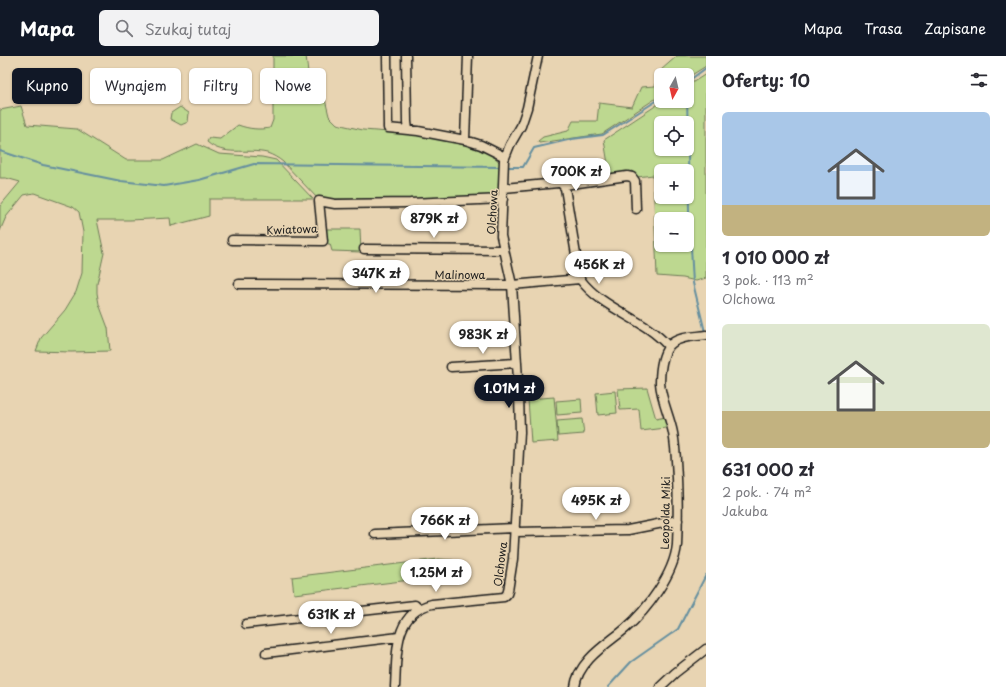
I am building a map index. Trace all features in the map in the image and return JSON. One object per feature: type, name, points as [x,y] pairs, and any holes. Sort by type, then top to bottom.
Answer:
[{"type":"street","points":[[387,56],[388,128],[465,140],[481,145],[505,164]]},
{"type":"street","points":[[406,56],[408,130]]},
{"type":"street","points":[[465,140],[468,56]]},
{"type":"street","name":"Olchowa","points":[[395,687],[399,637],[407,620],[419,609],[437,603],[505,596],[508,591],[512,568],[515,530],[520,432],[512,285],[501,236],[503,199],[505,164],[510,145],[521,126],[527,108],[538,56]]},
{"type":"street","points":[[504,188],[558,183],[564,185],[627,176],[632,177],[635,181],[636,210]]},
{"type":"street","points":[[564,185],[580,279],[593,293],[658,336],[668,346],[678,340],[705,336]]},
{"type":"street","name":"Kwiatowa","points":[[232,240],[323,241],[319,201],[335,204],[503,199]]},
{"type":"street","points":[[364,249],[504,250]]},
{"type":"street","name":"Malinowa","points":[[239,284],[512,285],[580,279]]},
{"type":"street","name":"Leopolda Miki","points":[[575,687],[580,673],[587,662],[632,623],[645,609],[659,590],[674,557],[678,520],[675,444],[660,383],[664,358],[668,346]]},
{"type":"street","points":[[451,367],[517,363]]},
{"type":"street","points":[[515,530],[628,530],[678,520]]},
{"type":"street","name":"Olchowa","points":[[375,534],[515,530]]},
{"type":"street","points":[[246,624],[415,606],[419,609]]},
{"type":"street","points":[[266,653],[399,637]]},
{"type":"street","points":[[660,687],[675,673],[706,649]]},
{"type":"green space","points":[[273,56],[306,56],[308,68],[273,68]]},
{"type":"green space","points":[[677,56],[706,56],[706,66],[694,74],[694,68],[663,68]]},
{"type":"green space","points":[[706,74],[706,278],[696,281],[683,278],[657,276],[656,252],[694,252],[694,212],[654,212],[654,204],[694,204],[694,164],[654,164],[654,200],[653,175],[637,177],[632,171],[610,176],[604,140],[654,107],[694,108],[694,82]]},
{"type":"green space","points":[[654,86],[654,100],[602,134],[539,143],[538,141],[543,137],[568,131],[573,121],[597,121],[599,103],[632,107],[641,87]]},
{"type":"green space","points":[[273,104],[326,104],[329,116],[337,124],[363,130],[415,134],[461,143],[493,155],[500,163],[500,196],[418,199],[318,199],[283,162],[273,156],[267,153],[259,152],[228,151],[214,147],[207,142],[209,138],[220,139],[238,125],[254,129],[270,128],[273,120]]},
{"type":"green space","points":[[21,106],[27,125],[77,129],[126,160],[163,160],[197,144],[219,154],[262,157],[276,160],[313,199],[209,199],[209,216],[171,226],[170,218],[97,220],[104,253],[97,284],[97,293],[99,304],[108,328],[110,351],[36,351],[41,338],[65,310],[76,292],[82,273],[83,232],[79,212],[73,207],[34,193],[24,195],[6,217],[0,231],[0,206],[20,182],[0,178],[0,110]]},
{"type":"green space","points":[[180,107],[189,113],[188,122],[181,125],[170,119],[171,113]]},
{"type":"green space","points":[[325,229],[360,229],[361,252],[332,251],[330,244],[328,244]]},
{"type":"green space","points":[[647,388],[656,419],[665,417],[667,423],[666,428],[641,431],[639,409],[620,410],[618,389]]},
{"type":"green space","points":[[615,391],[617,413],[598,415],[596,393]]},
{"type":"green space","points":[[554,397],[558,441],[531,443],[528,399]]},
{"type":"green space","points":[[581,399],[582,413],[557,415],[556,401]]},
{"type":"green space","points":[[582,419],[584,434],[558,436],[557,421]]},
{"type":"green space","points":[[438,559],[453,560],[454,577],[427,578],[294,594],[292,577]]},
{"type":"waterway","points":[[694,77],[706,68]]},
{"type":"waterway","points":[[506,167],[523,167],[534,148],[572,139],[603,135],[654,102]]},
{"type":"waterway","points":[[687,108],[689,211],[693,283],[705,332]]},
{"type":"waterway","points":[[0,151],[43,165],[121,181],[164,186],[199,180],[254,164],[502,167]]},
{"type":"waterway","points":[[608,687],[631,662],[678,629],[706,575]]}]
